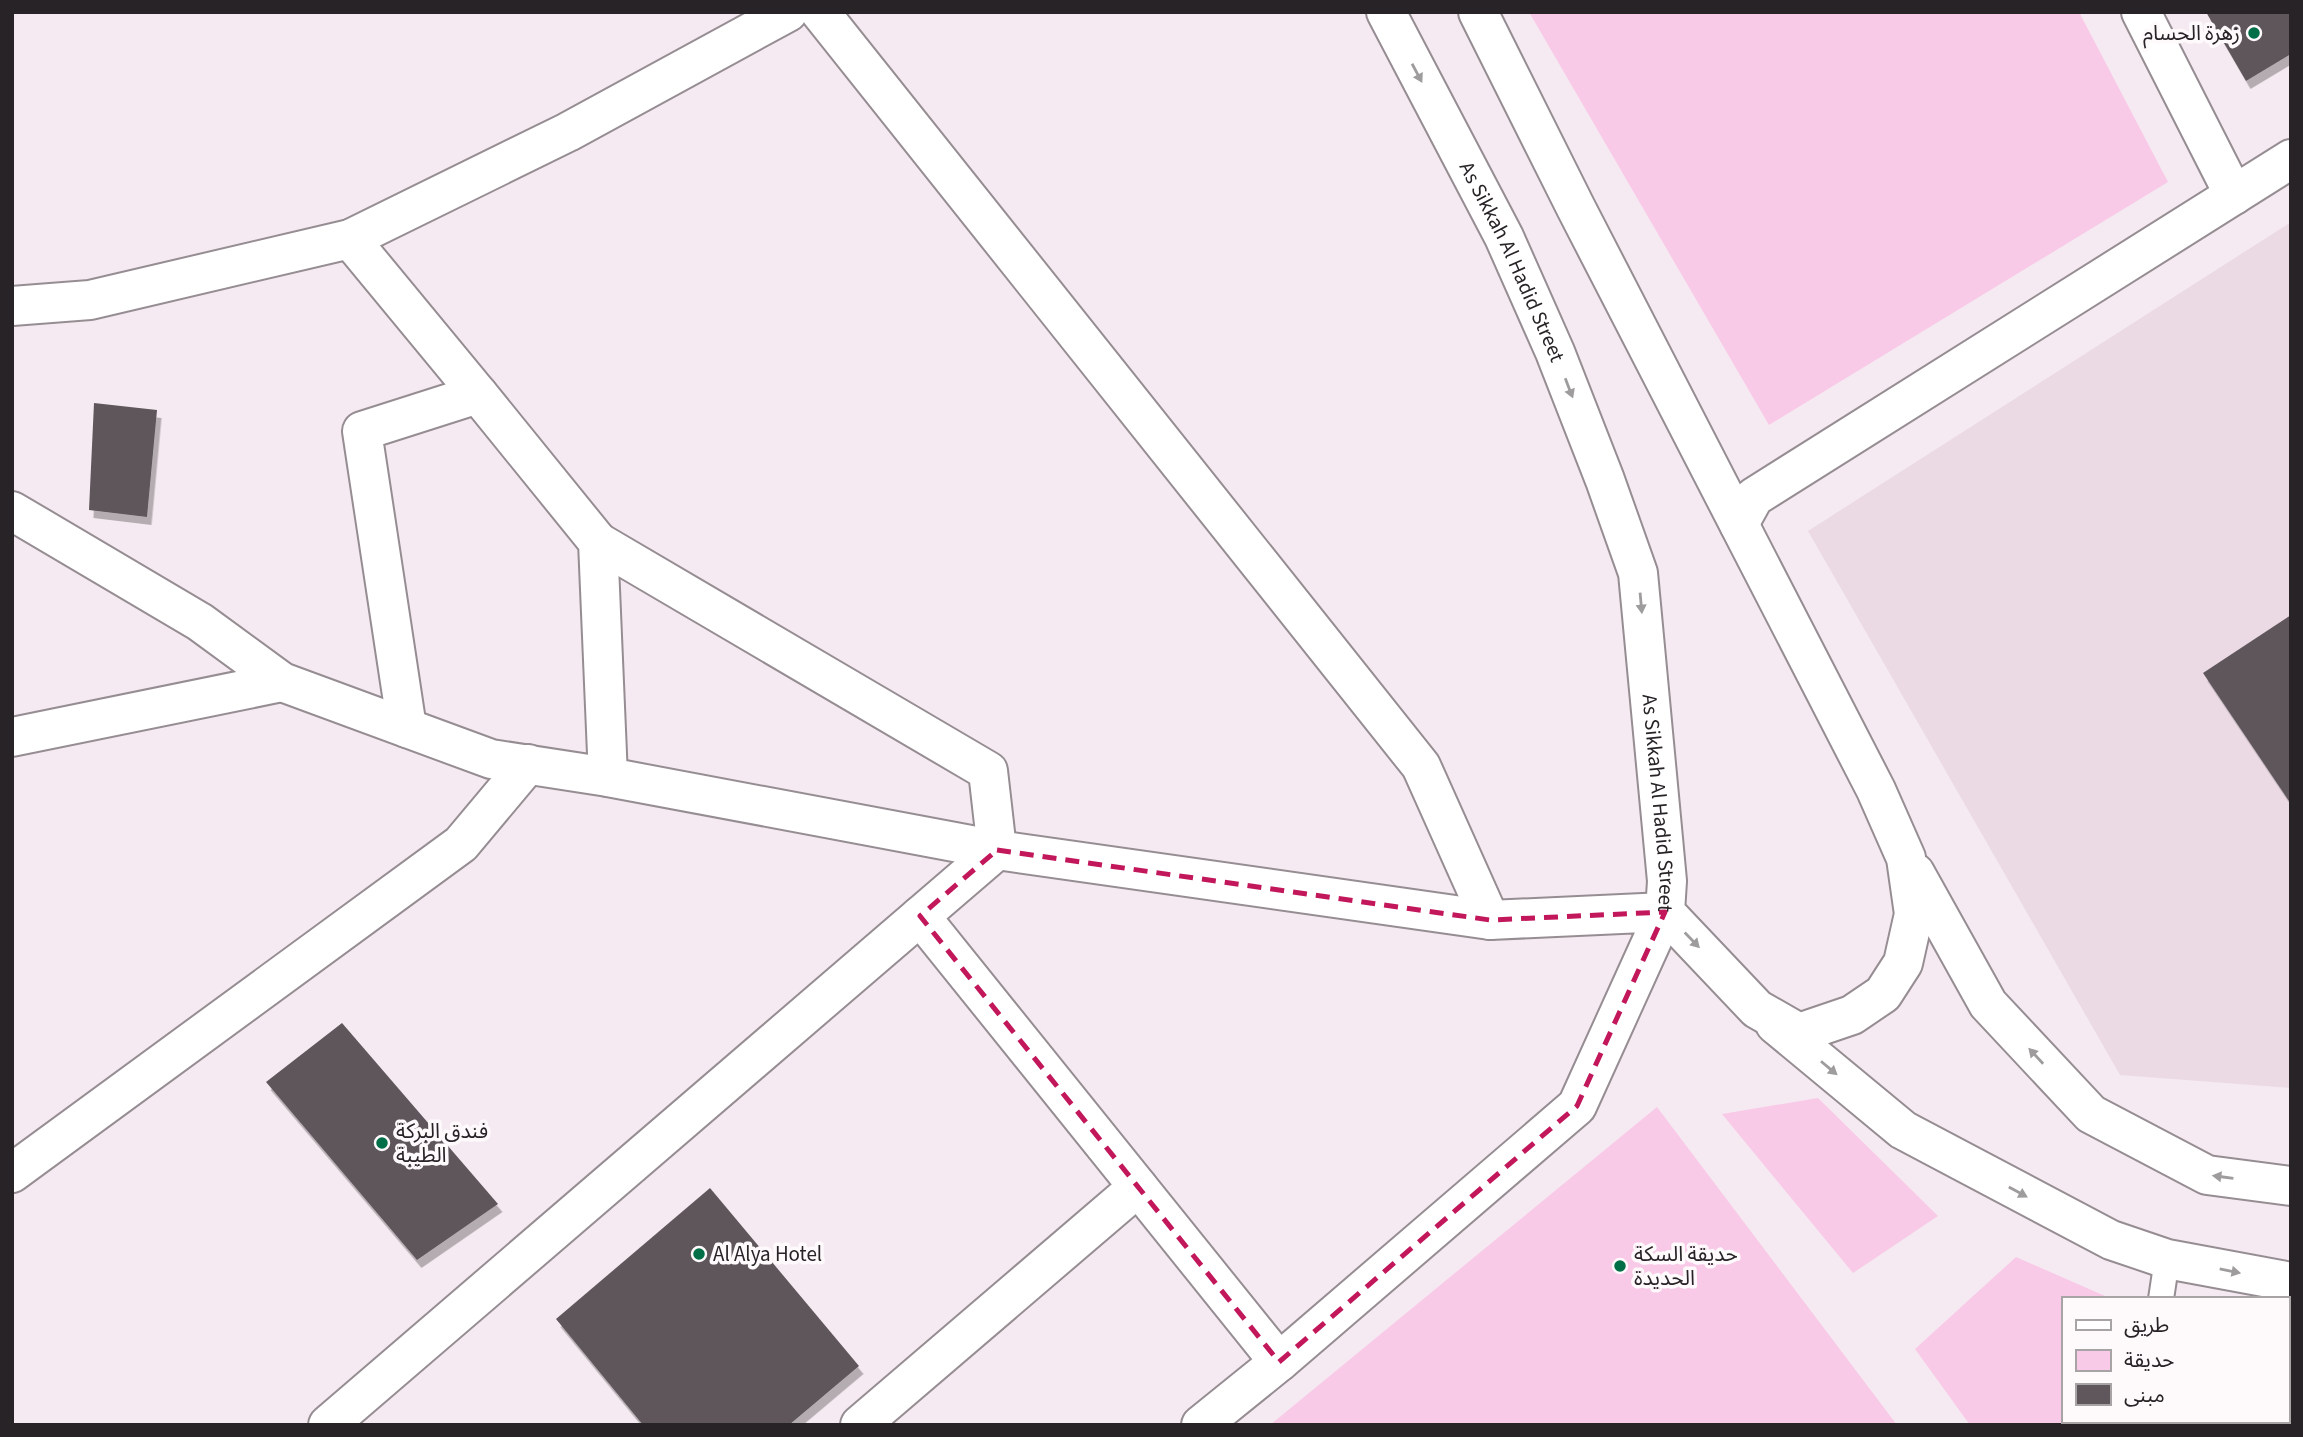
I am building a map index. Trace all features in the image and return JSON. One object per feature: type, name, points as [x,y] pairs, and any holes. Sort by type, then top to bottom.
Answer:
[{"type":"street","points":[[12,306],[90,300],[350,239],[568,132],[788,12]]},
{"type":"street","points":[[820,12],[1421,766],[1490,920]]},
{"type":"street","name":"As Sikkah Al Hadid Street","points":[[1386,12],[1504,237],[1555,352],[1638,573],[1667,881],[1665,912],[1757,1009],[1799,1034],[1852,1015],[1883,994],[1903,963],[1914,914],[1906,858],[1876,790],[1478,12]]},
{"type":"street","points":[[2141,12],[2234,195]]},
{"type":"street","points":[[1739,524],[1754,496],[2291,159]]},
{"type":"street","points":[[350,239],[598,542],[988,771],[997,850]]},
{"type":"street","points":[[407,728],[362,431],[478,394]]},
{"type":"street","points":[[12,510],[200,622],[282,682],[491,759],[608,777],[997,850],[1490,920],[1665,912],[1577,1106],[1279,1362],[1201,1425]]},
{"type":"street","points":[[598,542],[608,777]]},
{"type":"street","points":[[12,737],[282,682]]},
{"type":"street","points":[[12,1172],[461,844],[528,764]]},
{"type":"street","points":[[328,1425],[997,850]]},
{"type":"street","points":[[1906,858],[1988,1004],[2091,1114],[2207,1175],[2291,1186]]},
{"type":"street","points":[[920,916],[1279,1362]]},
{"type":"street","points":[[1757,1009],[1903,1130],[2111,1240],[2167,1259],[2291,1282]]},
{"type":"street","points":[[860,1425],[1138,1187]]},
{"type":"lane","points":[[2161,1297],[2167,1259]]},
{"type":"highlighted area","points":[[997,850],[1490,920],[1665,912],[1577,1106],[1279,1362],[920,916]]},
{"type":"shaded area","points":[[2291,222],[2291,1088],[2120,1075],[1808,531]]},
{"type":"green space","points":[[1529,12],[2079,12],[2168,182],[1769,425]]},
{"type":"green space","points":[[1818,1098],[1938,1216],[1853,1273],[1722,1114]]},
{"type":"green space","name":"حديقة السكة الحديدة","points":[[1657,1107],[1897,1425],[1270,1425]]},
{"type":"green space","points":[[2016,1257],[2107,1297],[2062,1297],[2062,1423],[2101,1425],[1970,1425],[1915,1349]]},
{"type":"building","name":"زهرة الحسام","points":[[2206,12],[2291,12],[2291,54],[2246,81]]},
{"type":"building","points":[[94,403],[157,410],[147,517],[89,510]]},
{"type":"building","points":[[2291,615],[2291,804],[2203,673]]},
{"type":"building","name":"فندق البركة الطيبة","points":[[342,1023],[498,1204],[417,1260],[266,1082]]},
{"type":"building","name":"Al Alya Hotel","points":[[710,1188],[859,1366],[789,1425],[643,1425],[556,1319]]},
{"type":"place","name":"زهرة الحسام","points":[[2254,33]]},
{"type":"place","name":"فندق البركة الطيبة","points":[[382,1143]]},
{"type":"place","name":"Al Alya Hotel","points":[[699,1254]]},
{"type":"place","name":"حديقة السكة الحديدة","points":[[1620,1266]]}]
